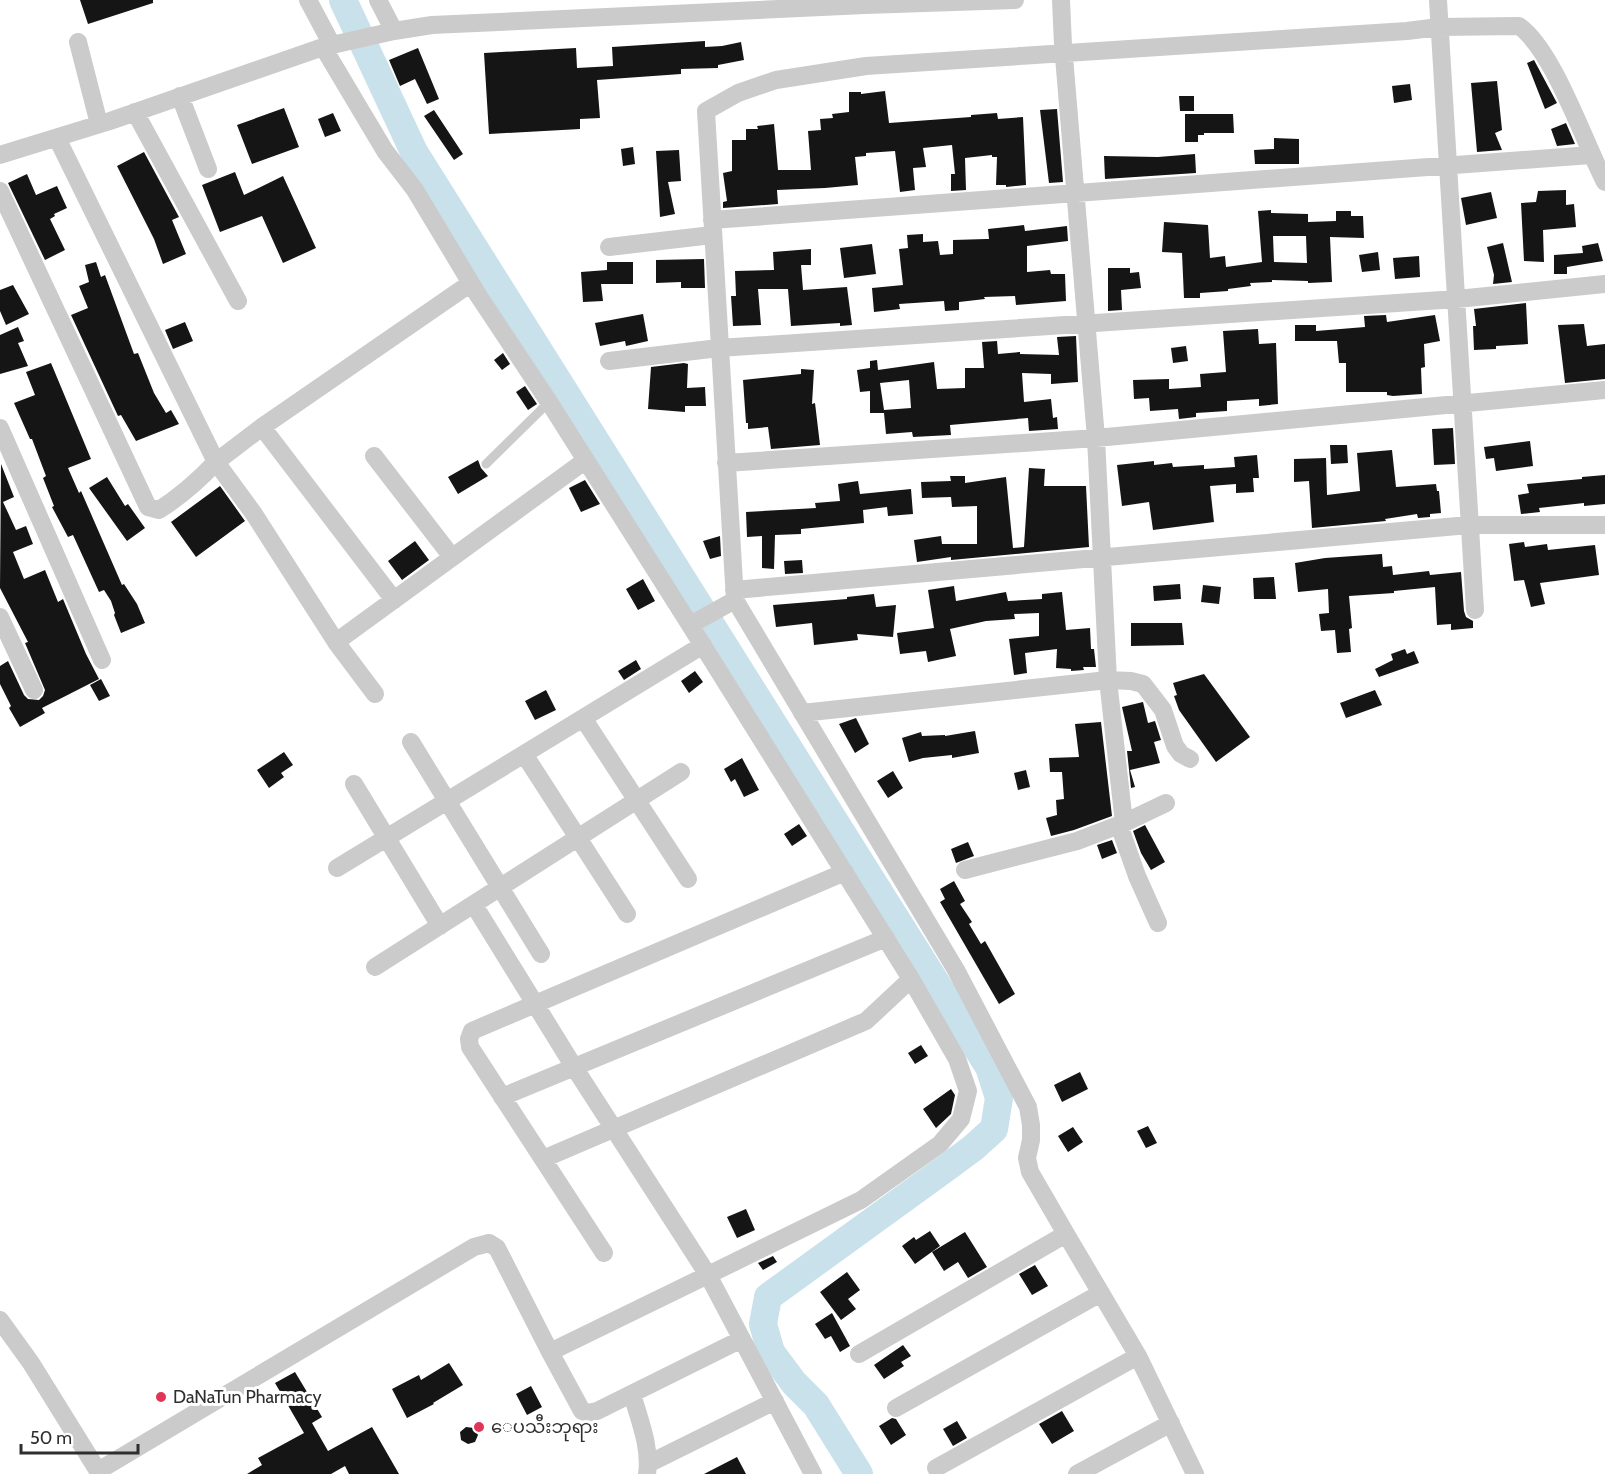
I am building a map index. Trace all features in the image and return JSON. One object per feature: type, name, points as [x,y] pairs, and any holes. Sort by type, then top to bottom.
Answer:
[{"type":"street","points":[[308,0],[385,151],[415,190],[471,283],[694,623],[703,645],[911,979],[957,1059],[968,1091],[961,1119],[940,1144],[861,1200],[550,1352]]},
{"type":"street","points":[[378,0],[388,32]]},
{"type":"street","points":[[0,155],[332,45],[432,25],[753,5],[1015,0]]},
{"type":"street","points":[[1061,9],[1096,438],[1108,680],[1122,824],[1137,876],[1158,923]]},
{"type":"street","points":[[1439,15],[1475,610]]},
{"type":"street","points":[[1196,1474],[1138,1356],[1030,1172],[1027,1158],[1031,1140],[1028,1107],[956,970],[802,713],[730,599],[726,463],[706,111],[738,93],[776,80],[866,66],[1063,49],[1407,31],[1439,15],[1519,26],[1528,33],[1548,61],[1605,182]]},
{"type":"street","points":[[78,42],[99,124]]},
{"type":"street","points":[[180,96],[208,169]]},
{"type":"street","points":[[135,112],[238,301]]},
{"type":"street","points":[[57,138],[216,462],[254,514],[336,642],[375,694]]},
{"type":"street","points":[[609,247],[712,228],[1076,192],[1591,155]]},
{"type":"street","points":[[0,191],[148,507],[159,510],[181,496],[198,482],[216,462],[262,427],[471,283]]},
{"type":"street","points":[[609,361],[719,348],[1457,300],[1605,285]]},
{"type":"street","points":[[726,463],[1096,438],[1605,390]]},
{"type":"street","points":[[262,427],[394,600]]},
{"type":"street","points":[[0,428],[102,660]]},
{"type":"street","points":[[374,456],[452,558]]},
{"type":"street","points":[[336,642],[586,460]]},
{"type":"street","points":[[694,623],[730,599],[1102,559],[1469,525],[1605,525]]},
{"type":"street","points":[[0,617],[34,690]]},
{"type":"street","points":[[337,868],[703,645]]},
{"type":"street","points":[[802,713],[1108,680],[1131,681],[1143,684],[1163,710],[1175,746],[1180,754],[1190,759]]},
{"type":"street","points":[[584,718],[688,879]]},
{"type":"street","points":[[411,742],[541,954]]},
{"type":"street","points":[[524,754],[627,914]]},
{"type":"street","points":[[375,967],[681,772]]},
{"type":"street","points":[[354,784],[440,926]]},
{"type":"street","points":[[965,870],[1077,841],[1122,824],[1166,803]]},
{"type":"street","points":[[604,1253],[470,1047],[469,1039],[472,1031],[845,872]]},
{"type":"street","points":[[474,905],[574,1067],[708,1275],[813,1474]]},
{"type":"street","points":[[502,1097],[886,938]]},
{"type":"street","points":[[543,1159],[866,1021],[911,979]]},
{"type":"street","points":[[859,1354],[1066,1234]]},
{"type":"street","points":[[0,1320],[31,1363],[99,1472],[474,1247],[489,1243],[497,1248],[582,1411],[587,1413],[597,1411],[742,1339]]},
{"type":"street","points":[[896,1408],[1101,1293]]},
{"type":"street","points":[[936,1468],[1138,1356]]},
{"type":"street","points":[[632,1394],[646,1445],[647,1469],[775,1401]]},
{"type":"street","points":[[1077,1474],[1171,1423]]},
{"type":"lane","points":[[486,464],[549,402]]},
{"type":"building","points":[[80,0],[153,0],[153,3],[88,24]]},
{"type":"building","points":[[705,41],[705,47],[741,42],[744,60],[718,65],[718,68],[681,69],[681,74],[597,80],[600,118],[580,119],[580,129],[489,134],[484,53],[576,48],[577,68],[613,66],[612,47]]},
{"type":"building","points":[[418,48],[439,99],[427,104],[415,79],[400,86],[389,60]]},
{"type":"building","points":[[1534,60],[1557,103],[1545,109],[1527,63]]},
{"type":"building","points":[[1497,81],[1502,130],[1495,133],[1502,150],[1477,152],[1471,83]]},
{"type":"building","points":[[1410,84],[1412,100],[1394,103],[1392,86]]},
{"type":"building","points":[[885,91],[889,123],[997,113],[998,119],[1023,117],[1026,185],[1006,187],[1006,185],[996,185],[997,157],[992,157],[992,155],[965,158],[966,190],[951,191],[951,174],[955,174],[952,145],[923,148],[926,167],[913,168],[915,190],[900,192],[895,151],[866,153],[866,156],[855,157],[858,185],[777,190],[778,204],[723,208],[723,202],[727,201],[723,173],[732,171],[732,140],[746,140],[746,129],[758,129],[757,126],[774,124],[778,170],[811,170],[808,131],[821,130],[820,119],[833,118],[832,114],[849,112],[849,92],[861,92],[861,94]]},
{"type":"building","points":[[1179,96],[1194,96],[1194,111],[1180,111]]},
{"type":"building","points":[[284,108],[299,147],[252,164],[237,125]]},
{"type":"building","points":[[1057,109],[1063,182],[1049,183],[1040,110]]},
{"type":"building","points":[[434,110],[463,154],[454,160],[424,116]]},
{"type":"building","points":[[333,113],[341,131],[325,137],[318,119]]},
{"type":"building","points":[[1185,114],[1233,114],[1234,133],[1204,133],[1204,135],[1198,135],[1198,142],[1185,142]]},
{"type":"building","points":[[1566,123],[1575,144],[1557,146],[1551,129]]},
{"type":"building","points":[[1274,138],[1299,139],[1299,164],[1255,164],[1254,150],[1274,149]]},
{"type":"building","points":[[633,147],[635,164],[623,166],[621,149]]},
{"type":"building","points":[[679,150],[681,181],[668,182],[675,214],[660,217],[656,151]]},
{"type":"building","points":[[144,152],[179,217],[172,220],[186,254],[163,264],[154,239],[117,166]]},
{"type":"building","points":[[1195,154],[1196,173],[1105,179],[1104,156],[1158,157]]},
{"type":"building","points":[[235,172],[244,195],[283,176],[316,248],[283,263],[262,216],[220,232],[202,185]]},
{"type":"building","points":[[27,174],[36,195],[57,186],[67,208],[54,214],[55,216],[50,219],[65,250],[45,260],[8,183]]},
{"type":"building","points":[[1566,190],[1566,205],[1574,204],[1576,227],[1543,230],[1544,262],[1524,261],[1521,203],[1536,202],[1538,191]]},
{"type":"building","points":[[1491,192],[1497,218],[1466,225],[1461,198]]},
{"type":"building","points":[[1258,211],[1308,214],[1308,222],[1336,221],[1336,211],[1351,211],[1351,216],[1363,216],[1364,238],[1330,237],[1332,282],[1272,280],[1272,282],[1250,283],[1251,286],[1228,289],[1228,291],[1200,293],[1200,298],[1184,298],[1182,253],[1162,252],[1164,222],[1208,225],[1210,258],[1225,256],[1226,267],[1262,262]],"holes":[[[1273,236],[1306,236],[1307,263],[1274,262]]]},
{"type":"building","points":[[1024,225],[1025,231],[1067,226],[1068,241],[1027,246],[1027,272],[1050,270],[1051,274],[1065,274],[1066,301],[1016,305],[1015,296],[984,297],[985,299],[959,302],[959,310],[945,311],[944,301],[899,304],[900,309],[874,312],[872,288],[903,285],[899,249],[908,248],[907,235],[923,234],[923,242],[938,241],[940,255],[953,254],[953,240],[989,239],[988,229]]},
{"type":"building","points":[[1503,243],[1512,282],[1493,284],[1494,275],[1487,247]]},
{"type":"building","points":[[1598,243],[1603,261],[1567,267],[1567,274],[1554,274],[1554,255],[1583,253],[1582,246]]},
{"type":"building","points":[[872,244],[876,274],[844,278],[840,248]]},
{"type":"building","points":[[811,249],[811,265],[801,265],[803,290],[847,287],[852,325],[840,326],[840,323],[791,326],[788,289],[758,289],[761,325],[733,326],[731,296],[736,296],[735,271],[774,270],[773,252]]},
{"type":"building","points":[[1378,252],[1380,270],[1362,272],[1359,255]]},
{"type":"building","points":[[1419,256],[1420,277],[1395,279],[1393,258]]},
{"type":"building","points":[[704,259],[705,288],[681,288],[681,282],[656,283],[656,260]]},
{"type":"building","points":[[96,262],[101,277],[105,275],[134,354],[138,353],[154,393],[166,413],[171,410],[179,424],[136,441],[121,415],[118,416],[71,315],[88,308],[79,286],[89,282],[85,265]]},
{"type":"building","points":[[607,262],[633,262],[633,284],[601,284],[603,301],[583,302],[581,272],[607,270]]},
{"type":"building","points":[[1108,268],[1130,268],[1130,273],[1139,272],[1141,288],[1121,290],[1122,310],[1108,311]]},
{"type":"building","points":[[13,285],[29,314],[6,325],[0,311],[0,290]]},
{"type":"building","points":[[1526,303],[1528,344],[1474,350],[1473,326],[1476,326],[1474,309]]},
{"type":"building","points":[[643,314],[648,341],[626,346],[625,341],[600,346],[595,323]]},
{"type":"building","points":[[1386,315],[1387,322],[1435,315],[1440,341],[1424,344],[1425,367],[1421,368],[1422,394],[1393,396],[1387,395],[1387,392],[1346,392],[1346,363],[1339,363],[1337,341],[1295,341],[1295,325],[1316,325],[1316,331],[1365,327],[1364,316]]},
{"type":"building","points":[[185,322],[193,341],[173,349],[165,330]]},
{"type":"building","points":[[1584,324],[1587,346],[1605,344],[1605,379],[1565,383],[1558,325]]},
{"type":"building","points":[[18,327],[24,341],[18,343],[28,366],[0,374],[0,335]]},
{"type":"building","points":[[1258,329],[1259,344],[1276,343],[1278,404],[1259,406],[1259,399],[1227,401],[1227,411],[1196,413],[1196,417],[1179,419],[1178,409],[1150,411],[1149,398],[1134,399],[1133,380],[1169,379],[1169,389],[1201,387],[1200,374],[1226,372],[1223,331]]},
{"type":"building","points":[[1076,336],[1078,382],[1051,384],[1051,374],[1022,373],[1024,402],[1051,399],[1053,418],[1057,417],[1058,429],[1029,431],[1028,418],[950,425],[951,435],[913,437],[912,432],[886,434],[884,413],[870,413],[870,391],[860,392],[857,370],[870,368],[870,361],[877,360],[878,370],[934,362],[937,389],[965,388],[965,368],[984,368],[982,342],[997,341],[998,354],[1020,352],[1020,354],[1059,355],[1057,337]],"holes":[[[909,380],[911,408],[884,410],[880,383]]]},
{"type":"building","points":[[1186,346],[1188,361],[1173,363],[1171,348]]},
{"type":"building","points":[[503,353],[510,364],[502,370],[494,360]]},
{"type":"building","points":[[51,363],[91,459],[68,468],[79,493],[81,491],[122,585],[124,584],[137,604],[145,623],[121,633],[111,601],[104,590],[99,592],[73,535],[68,537],[52,507],[54,506],[43,478],[46,476],[32,439],[14,403],[35,395],[26,372]]},
{"type":"building","points":[[688,364],[687,388],[705,387],[706,406],[685,406],[685,412],[648,409],[651,367]]},
{"type":"building","points":[[801,369],[814,370],[812,404],[815,403],[820,445],[771,449],[768,427],[748,429],[743,380],[801,374]]},
{"type":"building","points":[[525,386],[537,404],[528,410],[516,392]]},
{"type":"building","points":[[1453,428],[1455,464],[1434,465],[1432,429]]},
{"type":"building","points":[[1530,441],[1533,466],[1496,471],[1494,458],[1486,459],[1484,447]]},
{"type":"building","points":[[1330,445],[1347,445],[1348,463],[1331,464]]},
{"type":"building","points":[[1392,450],[1396,487],[1436,484],[1441,513],[1430,514],[1430,517],[1418,518],[1417,514],[1385,519],[1386,521],[1312,528],[1309,481],[1294,482],[1294,459],[1326,458],[1327,495],[1360,491],[1357,453]]},
{"type":"building","points":[[1257,455],[1259,478],[1253,478],[1254,492],[1236,493],[1236,484],[1210,486],[1214,522],[1153,530],[1149,502],[1122,506],[1117,465],[1154,461],[1154,465],[1172,463],[1173,467],[1204,465],[1204,469],[1235,467],[1234,457]]},
{"type":"building","points":[[478,460],[488,476],[458,494],[448,477]]},
{"type":"building","points":[[1,464],[14,497],[3,502],[16,530],[26,526],[33,544],[13,552],[24,579],[45,570],[58,602],[63,599],[99,679],[42,708],[45,713],[20,727],[9,708],[11,706],[0,684],[0,666],[8,661],[28,699],[39,700],[45,690],[25,643],[28,642],[0,588]]},
{"type":"building","points":[[1029,468],[1045,469],[1044,486],[1086,486],[1089,547],[951,560],[951,557],[917,562],[914,540],[941,536],[942,544],[977,544],[977,506],[952,507],[951,497],[922,498],[921,482],[951,481],[950,476],[965,476],[965,483],[1006,477],[1013,548],[1024,547]]},
{"type":"building","points":[[1605,475],[1605,504],[1584,506],[1584,503],[1539,508],[1540,512],[1521,514],[1518,495],[1529,493],[1527,484]]},
{"type":"building","points":[[107,477],[125,506],[128,504],[145,528],[127,541],[89,488]]},
{"type":"building","points":[[585,480],[600,504],[581,512],[569,488]]},
{"type":"building","points":[[858,481],[860,494],[911,489],[913,514],[888,516],[887,507],[863,510],[864,523],[801,529],[801,534],[775,535],[774,569],[762,568],[762,536],[747,537],[746,512],[816,508],[815,503],[840,501],[838,484]]},
{"type":"building","points":[[220,486],[245,521],[196,557],[171,522]]},
{"type":"building","points":[[720,536],[721,556],[710,559],[703,541]]},
{"type":"building","points":[[415,541],[429,560],[402,580],[388,561]]},
{"type":"building","points":[[1524,542],[1525,547],[1547,544],[1548,550],[1595,545],[1599,575],[1540,583],[1545,604],[1531,607],[1524,580],[1514,581],[1509,544]]},
{"type":"building","points":[[1382,554],[1383,567],[1392,566],[1393,575],[1429,571],[1430,575],[1461,572],[1464,611],[1466,617],[1473,621],[1473,628],[1451,630],[1451,624],[1437,625],[1435,587],[1349,596],[1352,628],[1349,629],[1351,652],[1337,653],[1335,630],[1321,631],[1319,614],[1329,613],[1328,589],[1298,592],[1295,563],[1325,558]]},
{"type":"building","points":[[802,560],[803,573],[785,574],[784,561]]},
{"type":"building","points":[[1274,577],[1276,599],[1254,599],[1253,578]]},
{"type":"building","points":[[643,579],[655,601],[638,610],[626,589]]},
{"type":"building","points":[[1180,584],[1181,599],[1154,601],[1153,586]]},
{"type":"building","points":[[1203,585],[1221,587],[1219,604],[1201,602]]},
{"type":"building","points":[[954,586],[956,601],[1006,592],[1008,601],[1042,599],[1042,594],[1062,592],[1066,630],[1090,628],[1091,649],[1094,649],[1096,667],[1083,667],[1084,670],[1071,671],[1071,669],[1056,668],[1057,649],[1025,653],[1027,673],[1014,675],[1009,639],[1039,636],[1039,613],[1014,614],[1015,619],[986,621],[950,629],[956,656],[928,662],[926,651],[900,654],[897,633],[934,628],[928,590]]},
{"type":"building","points":[[874,594],[876,607],[896,605],[893,637],[857,634],[858,640],[814,645],[812,623],[776,627],[773,605],[847,599],[847,597]]},
{"type":"building","points":[[1131,623],[1182,623],[1184,645],[1131,646]]},
{"type":"building","points":[[1405,649],[1407,654],[1414,651],[1419,663],[1379,677],[1375,669],[1393,660],[1391,654]]},
{"type":"building","points":[[636,660],[641,669],[624,680],[618,671]]},
{"type":"building","points":[[695,671],[703,682],[689,693],[681,681]]},
{"type":"building","points":[[1204,674],[1250,737],[1216,762],[1179,710],[1174,696],[1177,695],[1173,683]]},
{"type":"building","points":[[101,679],[110,696],[99,701],[90,685]]},
{"type":"building","points":[[546,690],[556,710],[535,720],[525,701]]},
{"type":"building","points":[[1375,690],[1382,705],[1346,718],[1340,703]]},
{"type":"building","points":[[1143,702],[1148,723],[1155,721],[1161,740],[1154,742],[1160,763],[1130,770],[1135,787],[1131,788],[1127,751],[1132,751],[1122,707]]},
{"type":"building","points":[[856,718],[869,744],[855,753],[839,724]]},
{"type":"building","points":[[1101,722],[1112,816],[1051,836],[1046,818],[1057,815],[1056,800],[1064,799],[1062,772],[1050,772],[1049,758],[1079,757],[1075,724]]},
{"type":"building","points":[[975,731],[979,753],[952,758],[952,755],[909,762],[902,738],[921,732],[922,736],[945,736]]},
{"type":"building","points":[[284,752],[293,765],[281,773],[284,777],[269,788],[257,770]]},
{"type":"building","points":[[742,758],[759,790],[744,797],[735,779],[731,782],[724,769]]},
{"type":"building","points":[[1026,770],[1030,787],[1018,790],[1014,773]]},
{"type":"building","points":[[893,771],[903,788],[888,798],[877,781]]},
{"type":"building","points":[[799,824],[807,836],[792,846],[784,834]]},
{"type":"building","points":[[1145,825],[1165,862],[1151,870],[1141,853],[1133,831]]},
{"type":"building","points":[[1112,840],[1117,853],[1102,859],[1097,845]]},
{"type":"building","points":[[968,842],[974,856],[956,863],[951,849]]},
{"type":"building","points":[[954,881],[965,901],[960,904],[972,922],[969,924],[981,944],[985,941],[1015,994],[999,1004],[940,902],[945,899],[940,889]]},
{"type":"building","points":[[921,1045],[928,1056],[915,1064],[908,1053]]},
{"type":"building","points":[[1080,1072],[1088,1089],[1062,1102],[1054,1085]]},
{"type":"building","points":[[951,1089],[955,1095],[951,1114],[936,1128],[923,1109]]},
{"type":"building","points":[[1148,1126],[1157,1143],[1146,1148],[1137,1131]]},
{"type":"building","points":[[1073,1127],[1083,1142],[1068,1152],[1058,1136]]},
{"type":"building","points":[[746,1209],[755,1230],[737,1238],[727,1217]]},
{"type":"building","points":[[930,1231],[940,1246],[915,1264],[902,1246],[914,1237],[916,1240]]},
{"type":"building","points":[[965,1232],[987,1267],[968,1278],[958,1262],[944,1271],[932,1252]]},
{"type":"building","points":[[773,1256],[777,1262],[763,1270],[758,1263]]},
{"type":"building","points":[[1035,1265],[1048,1286],[1032,1295],[1019,1274]]},
{"type":"building","points":[[847,1272],[860,1290],[848,1299],[856,1309],[841,1320],[820,1292]]},
{"type":"building","points":[[832,1313],[850,1346],[840,1352],[831,1336],[825,1339],[815,1324]]},
{"type":"building","points":[[903,1345],[911,1356],[901,1362],[904,1366],[884,1379],[874,1365]]},
{"type":"building","points":[[449,1363],[463,1385],[407,1418],[392,1389],[419,1375],[421,1380]]},
{"type":"building","points":[[295,1372],[322,1417],[312,1423],[328,1451],[372,1427],[399,1474],[349,1474],[345,1466],[331,1474],[247,1474],[262,1465],[258,1458],[304,1433],[275,1383]]},
{"type":"building","points":[[531,1386],[542,1407],[527,1415],[516,1394]]},
{"type":"building","points":[[1062,1411],[1074,1431],[1052,1444],[1039,1424]]},
{"type":"building","points":[[892,1418],[896,1419],[906,1435],[891,1445],[879,1426]]},
{"type":"building","points":[[957,1421],[967,1438],[953,1446],[943,1429]]},
{"type":"building","points":[[466,1427],[474,1428],[478,1435],[475,1442],[468,1444],[461,1440],[460,1432]]},
{"type":"building","points":[[737,1457],[746,1474],[704,1474]]},
{"type":"waterway","points":[[343,0],[414,152],[989,1067],[999,1098],[994,1129],[973,1148],[768,1297],[763,1324],[771,1352],[794,1383],[816,1405],[859,1474]]},
{"type":"place","name":"DaNaTun Pharmacy","points":[[161,1397]]},
{"type":"place","name":"ေပသီးဘုရား","points":[[479,1427]]}]
